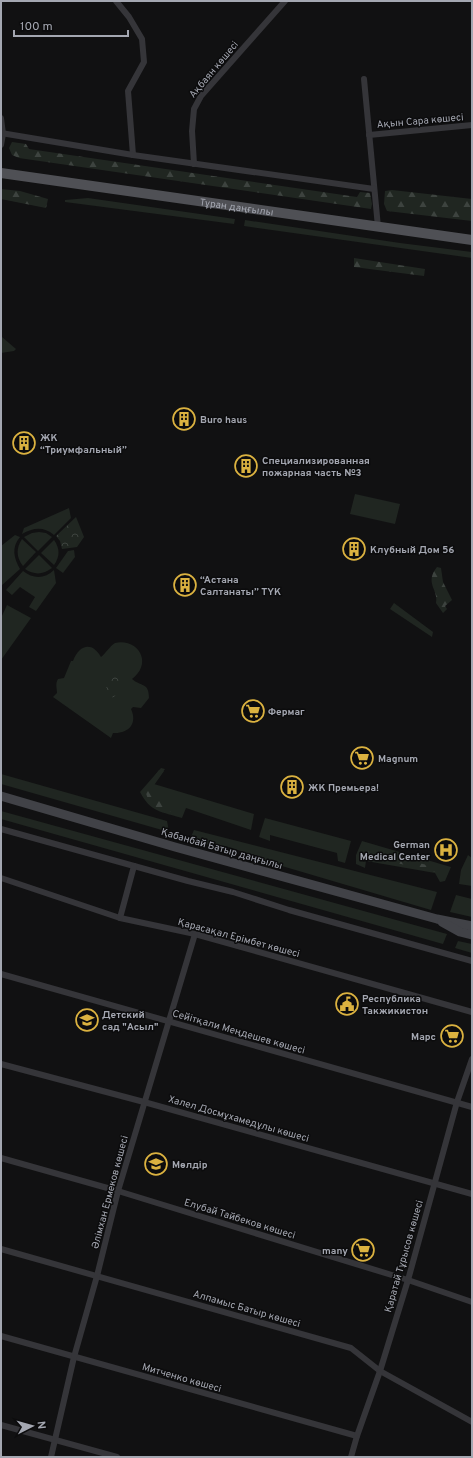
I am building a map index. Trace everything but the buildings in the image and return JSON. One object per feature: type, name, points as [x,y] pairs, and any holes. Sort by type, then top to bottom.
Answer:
[{"type":"main road","name":"Тұран даңғылы","points":[[1,173],[280,214],[378,226],[472,240]]},
{"type":"main road","name":"Қабанбай Батыр даңғылы","points":[[1,796],[437,919],[472,926]]},
{"type":"main road","name":"Қабанбай Батыр даңғылы","points":[[437,919],[460,932],[472,936]]},
{"type":"street","points":[[116,1],[129,17],[142,39],[144,62],[128,91],[133,155]]},
{"type":"street","name":"Ақбаян көшесі","points":[[194,164],[192,131],[194,109],[201,96],[285,1]]},
{"type":"street","points":[[364,79],[378,226]]},
{"type":"street","points":[[1,118],[1,146]]},
{"type":"street","name":"Ақын Сара көшесі","points":[[369,135],[472,125]]},
{"type":"street","points":[[2,134],[133,155],[374,189]]},
{"type":"street","points":[[1,829],[233,892],[289,910],[472,961]]},
{"type":"street","points":[[120,918],[134,866]]},
{"type":"street","name":"Қарасақал Ерімбет көшесі","points":[[1,878],[120,918],[196,934],[472,1012]]},
{"type":"street","name":"Әлімхан Ермеков көшесі","points":[[50,1457],[74,1357],[97,1276],[118,1191],[196,934]]},
{"type":"street","name":"Сейітқали Меңдешев көшесі","points":[[1,974],[472,1107]]},
{"type":"street","name":"Қаратай Тұрысов көшесі","points":[[351,1457],[380,1371],[408,1280],[457,1102],[472,1059]]},
{"type":"street","name":"Халел Досмұхамедұлы көшесі","points":[[1,1064],[144,1102],[472,1194]]},
{"type":"street","name":"Елубай Тайбеков көшесі","points":[[1,1158],[118,1191],[408,1280],[472,1302]]},
{"type":"street","name":"Алпамыс Батыр көшесі","points":[[1,1249],[351,1348],[380,1371],[472,1422]]},
{"type":"street","name":"Митченко көшесі","points":[[1,1336],[357,1436]]},
{"type":"street","points":[[1,1425],[117,1457]]},
{"type":"green space","points":[[12,142],[26,144],[29,149],[357,197],[360,192],[370,193],[372,204],[371,209],[19,158],[12,155],[9,148]]},
{"type":"green space","points":[[1,189],[20,191],[48,199],[46,208],[1,199]]},
{"type":"green space","points":[[392,190],[472,199],[472,221],[387,211],[384,204],[385,191]]},
{"type":"green space","points":[[88,198],[235,219],[234,224],[65,202],[65,200]]},
{"type":"green space","points":[[245,220],[472,252],[472,258],[244,226]]},
{"type":"green space","points":[[354,258],[425,269],[424,276],[354,267]]},
{"type":"green space","points":[[2,337],[16,349],[14,351],[1,353]]},
{"type":"green space","points":[[355,494],[400,504],[395,524],[350,514]]},
{"type":"green space","points":[[69,508],[71,518],[54,535],[42,529],[30,530],[22,534],[24,528]]},
{"type":"green space","points":[[76,517],[84,537],[77,547],[62,549],[60,541],[56,536]]},
{"type":"green space","points":[[32,533],[46,533],[52,537],[38,551],[24,537]]},
{"type":"green space","points":[[15,535],[20,537],[15,545],[14,553],[20,569],[1,586],[1,546]]},
{"type":"green space","points":[[22,539],[36,552],[23,566],[18,556],[19,546]]},
{"type":"green space","points":[[54,540],[58,552],[54,565],[41,553]]},
{"type":"green space","points":[[74,550],[75,557],[63,573],[56,568],[68,551]]},
{"type":"green space","points":[[39,555],[52,568],[42,573],[32,572],[25,569]]},
{"type":"green space","points":[[437,567],[441,568],[443,582],[452,600],[445,606],[447,609],[443,613],[436,603],[436,594],[432,582],[433,573]]},
{"type":"green space","points":[[54,570],[56,583],[36,611],[29,607],[35,597],[20,587],[12,595],[6,590],[23,571],[35,577],[39,577],[47,575]]},
{"type":"green space","points":[[394,603],[433,632],[432,637],[390,609]]},
{"type":"green space","points":[[7,605],[31,618],[1,660],[1,618]]},
{"type":"green space","points":[[123,642],[131,644],[140,654],[142,666],[132,679],[148,689],[149,698],[141,708],[133,707],[131,709],[133,719],[130,727],[123,732],[113,733],[111,738],[53,697],[57,693],[56,684],[58,679],[64,678],[71,661],[73,661],[82,648],[90,647],[94,649],[101,657],[115,643]]},
{"type":"green space","points":[[115,675],[119,681],[119,690],[113,698],[112,696],[109,697],[104,691]]},
{"type":"green space","points":[[161,768],[165,769],[154,784],[254,814],[251,830],[186,808],[182,818],[152,807],[144,799],[140,792]]},
{"type":"green space","points":[[159,770],[164,771],[152,788],[153,792],[172,803],[173,812],[154,806],[149,800],[145,789]]},
{"type":"green space","points":[[1,774],[167,821],[169,832],[1,784]]},
{"type":"green space","points":[[1,811],[447,934],[443,944],[1,819]]},
{"type":"green space","points":[[265,818],[351,841],[345,863],[338,861],[337,853],[270,835],[270,841],[259,837]]},
{"type":"green space","points":[[194,830],[437,892],[431,910],[265,861],[257,856],[225,846],[215,847],[190,839]]},
{"type":"green space","points":[[362,841],[451,867],[445,881],[440,882],[435,873],[366,861],[365,868],[356,864],[356,855]]},
{"type":"green space","points":[[364,848],[445,870],[446,878],[442,877],[440,873],[362,855]]},
{"type":"green space","points":[[468,855],[472,858],[472,886],[459,884],[461,870]]},
{"type":"green space","points":[[456,895],[472,899],[472,917],[450,912]]},
{"type":"green space","points":[[458,941],[472,944],[472,953],[455,948]]},
{"type":"place","name":"Buro haus","points":[[184,419]]},
{"type":"place","name":"ЖК “Триумфальный”","points":[[24,443]]},
{"type":"place","name":"Специализированная пожарная часть №3","points":[[246,466]]},
{"type":"place","name":"Клубный Дом 56","points":[[354,549]]},
{"type":"place","name":"“Астана Салтанаты” ТҮК","points":[[185,585]]},
{"type":"place","name":"Фермаг","points":[[253,711]]},
{"type":"place","name":"Magnum","points":[[362,758]]},
{"type":"place","name":"ЖК Премьера!","points":[[292,787]]},
{"type":"place","name":"German Medical Center","points":[[446,850]]},
{"type":"place","name":"Республика Такжикистон","points":[[347,1004]]},
{"type":"place","name":"Детский сад \"Асыл\"","points":[[87,1020]]},
{"type":"place","name":"Марс","points":[[452,1036]]},
{"type":"place","name":"Мөлдір","points":[[156,1164]]},
{"type":"place","name":"many","points":[[363,1250]]}]
